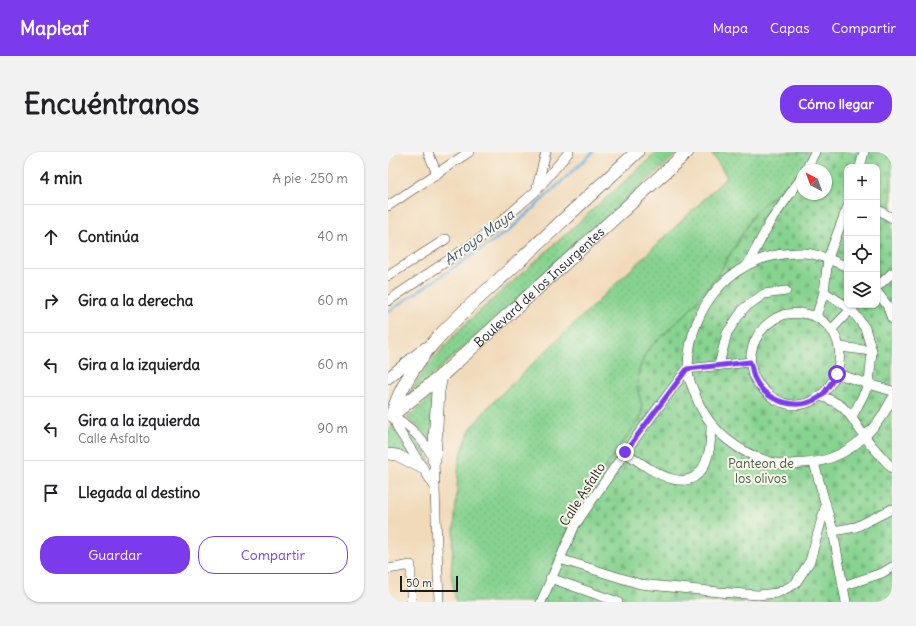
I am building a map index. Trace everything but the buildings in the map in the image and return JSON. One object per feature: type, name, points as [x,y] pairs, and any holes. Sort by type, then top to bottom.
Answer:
[{"type":"highway","points":[[389,415],[406,381],[433,341],[636,152]]},
{"type":"highway","name":"Boulevard de los Insurgentes","points":[[389,415],[441,376],[687,152]]},
{"type":"highway","points":[[434,460],[438,391],[441,376]]},
{"type":"main road","points":[[388,378],[433,341]]},
{"type":"main road","points":[[388,454],[397,455],[422,468]]},
{"type":"street","points":[[428,152],[437,174]]},
{"type":"street","points":[[388,206],[469,152]]},
{"type":"street","points":[[536,191],[546,152]]},
{"type":"street","points":[[388,301],[488,233],[536,191],[569,152]]},
{"type":"street","points":[[809,164],[815,152]]},
{"type":"street","points":[[861,164],[864,152]]},
{"type":"street","points":[[748,264],[770,222],[796,185]]},
{"type":"street","points":[[880,211],[892,218]]},
{"type":"street","points":[[816,317],[824,292],[828,258],[844,216]]},
{"type":"street","points":[[388,276],[446,240]]},
{"type":"street","points":[[844,266],[828,258],[805,253],[782,254],[748,264],[724,280],[703,306],[692,331],[687,369],[698,402],[711,425],[730,443],[757,458],[781,464],[814,463],[837,456],[865,438],[884,416],[892,399]]},
{"type":"street","points":[[880,284],[892,273]]},
{"type":"street","points":[[720,365],[727,332],[744,308],[764,294],[786,291]]},
{"type":"street","points":[[824,292],[844,302]]},
{"type":"street","points":[[880,296],[887,305],[892,319]]},
{"type":"street","points":[[831,330],[852,308]]},
{"type":"street","points":[[852,417],[869,384],[872,351],[865,328],[854,308]]},
{"type":"street","points":[[801,313],[816,317],[831,330],[840,346],[837,374],[820,396],[800,405],[782,404],[765,392],[754,377],[750,362],[753,342],[764,327],[783,315],[801,313]]},
{"type":"street","points":[[840,346],[872,351]]},
{"type":"street","points":[[687,369],[750,362]]},
{"type":"street","name":"Calle Asfalto","points":[[541,602],[550,578],[575,525],[625,452],[687,369]]},
{"type":"street","points":[[837,374],[892,391]]},
{"type":"street","points":[[820,396],[831,400],[844,408],[852,417],[865,438],[892,468]]},
{"type":"street","points":[[389,415],[419,436],[434,460],[439,602]]},
{"type":"street","points":[[389,415],[434,487]]},
{"type":"street","points":[[625,452],[662,476],[676,480],[688,480],[697,476],[703,468],[709,454],[711,425]]},
{"type":"street","points":[[814,463],[833,531],[846,602]]},
{"type":"street","points":[[560,559],[640,584],[719,592],[758,594],[777,593],[795,584],[810,561],[826,504]]},
{"type":"street","points":[[833,531],[856,527],[892,509]]},
{"type":"street","points":[[388,569],[411,565],[411,602]]},
{"type":"street","points":[[843,586],[882,573],[892,567]]},
{"type":"street","points":[[550,578],[618,602]]},
{"type":"green space","points":[[657,152],[679,152],[413,393],[408,395],[429,364],[461,328]]},
{"type":"green space","points":[[711,152],[813,152],[806,164],[796,164],[796,176],[756,211],[716,278],[686,314],[647,350],[637,388],[642,405],[642,415],[577,508],[538,602],[456,602],[451,574],[459,460],[469,431],[489,406],[727,177]]},
{"type":"green space","name":"Panteon de los olivos","points":[[813,152],[892,152],[892,602],[538,602],[577,508],[642,415],[642,405],[637,388],[638,372],[647,350],[686,314],[716,278],[756,211],[796,176],[796,200],[832,200],[832,164],[806,164]]},
{"type":"green space","points":[[436,393],[431,443],[420,429],[407,418]]},
{"type":"green space","points":[[394,426],[412,457],[388,450],[388,430]]},
{"type":"green space","points":[[403,428],[423,444],[431,465]]},
{"type":"waterway","name":"Arroyo Maya","points":[[388,312],[511,229],[593,152]]},
{"type":"route","points":[[625,452],[687,369],[750,362],[754,377],[765,392],[782,404],[800,405],[820,396],[837,374]]}]
